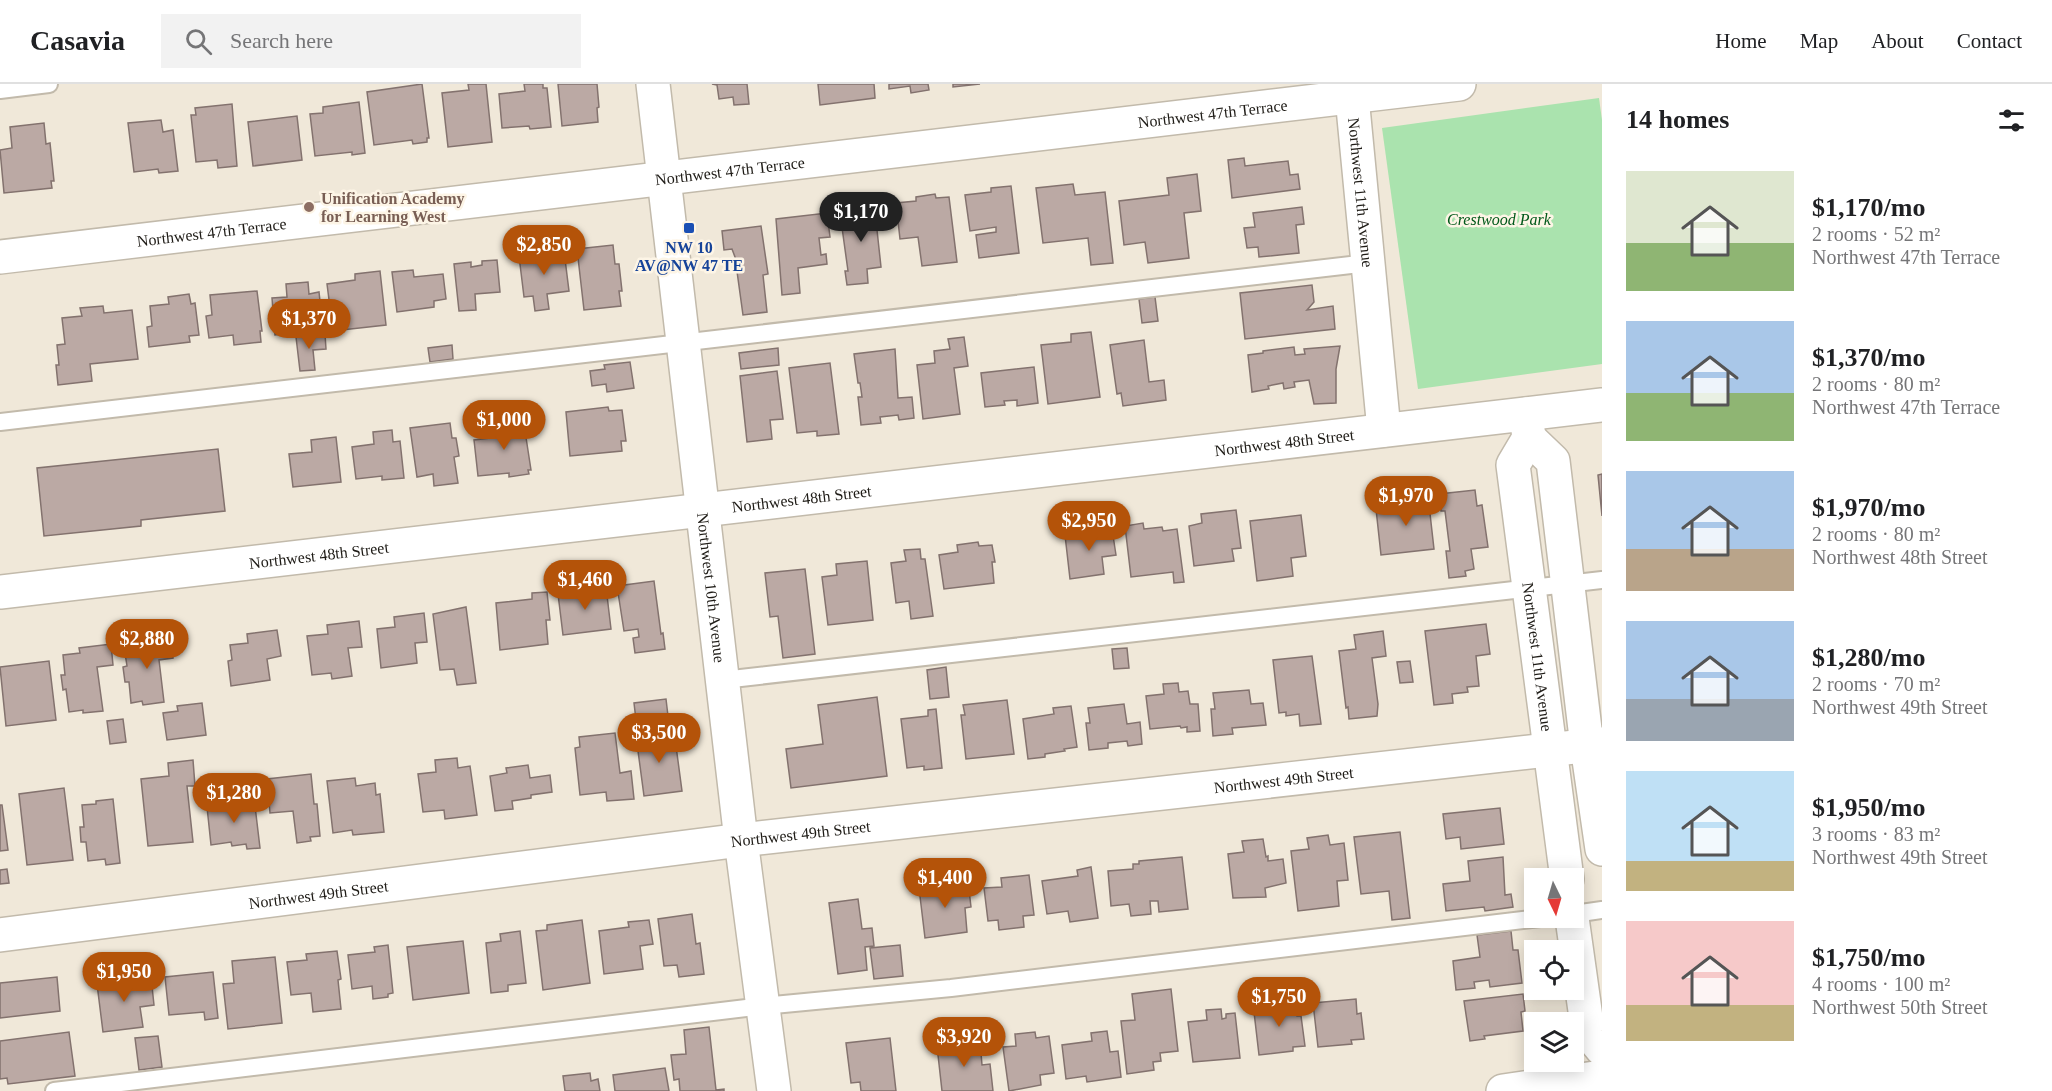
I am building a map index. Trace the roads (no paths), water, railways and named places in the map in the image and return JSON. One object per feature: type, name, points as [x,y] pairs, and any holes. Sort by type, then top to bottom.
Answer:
[{"type":"street","name":"Northwest 10th Avenue","points":[[653,84],[741,840],[774,1091]]},
{"type":"street","name":"Northwest 47th Terrace","points":[[0,257],[1459,84]]},
{"type":"street","name":"Northwest 11th Avenue","points":[[1352,97],[1384,430]]},
{"type":"street","name":"Northwest 48th Street","points":[[0,591],[1384,430],[1527,426],[1602,405]]},
{"type":"street","name":"Northwest 11th Avenue","points":[[1527,426],[1513,465],[1565,868]]},
{"type":"street","points":[[1527,426],[1553,461],[1568,584],[1595,745],[1602,849]]},
{"type":"street","name":"Northwest 49th Street","points":[[0,935],[741,840],[1595,745]]},
{"type":"street","points":[[1574,928],[1587,1032],[1602,1049]]},
{"type":"street","points":[[1503,1091],[1602,1077]]},
{"type":"lane","points":[[0,90],[49,84]]},
{"type":"lane","points":[[0,422],[1368,264]]},
{"type":"lane","points":[[723,680],[1602,580]]},
{"type":"lane","points":[[1584,914],[1602,910]]},
{"type":"lane","points":[[54,1091],[763,1006],[951,988],[1524,920]]},
{"type":"place","name":"Unification Academy for Learning West","points":[[309,207]]},
{"type":"place","name":"NW 10 AV@NW 47 TE","points":[[689,228]]},
{"type":"park label","name":"Crestwood Park","points":[[1499,219]]}]
